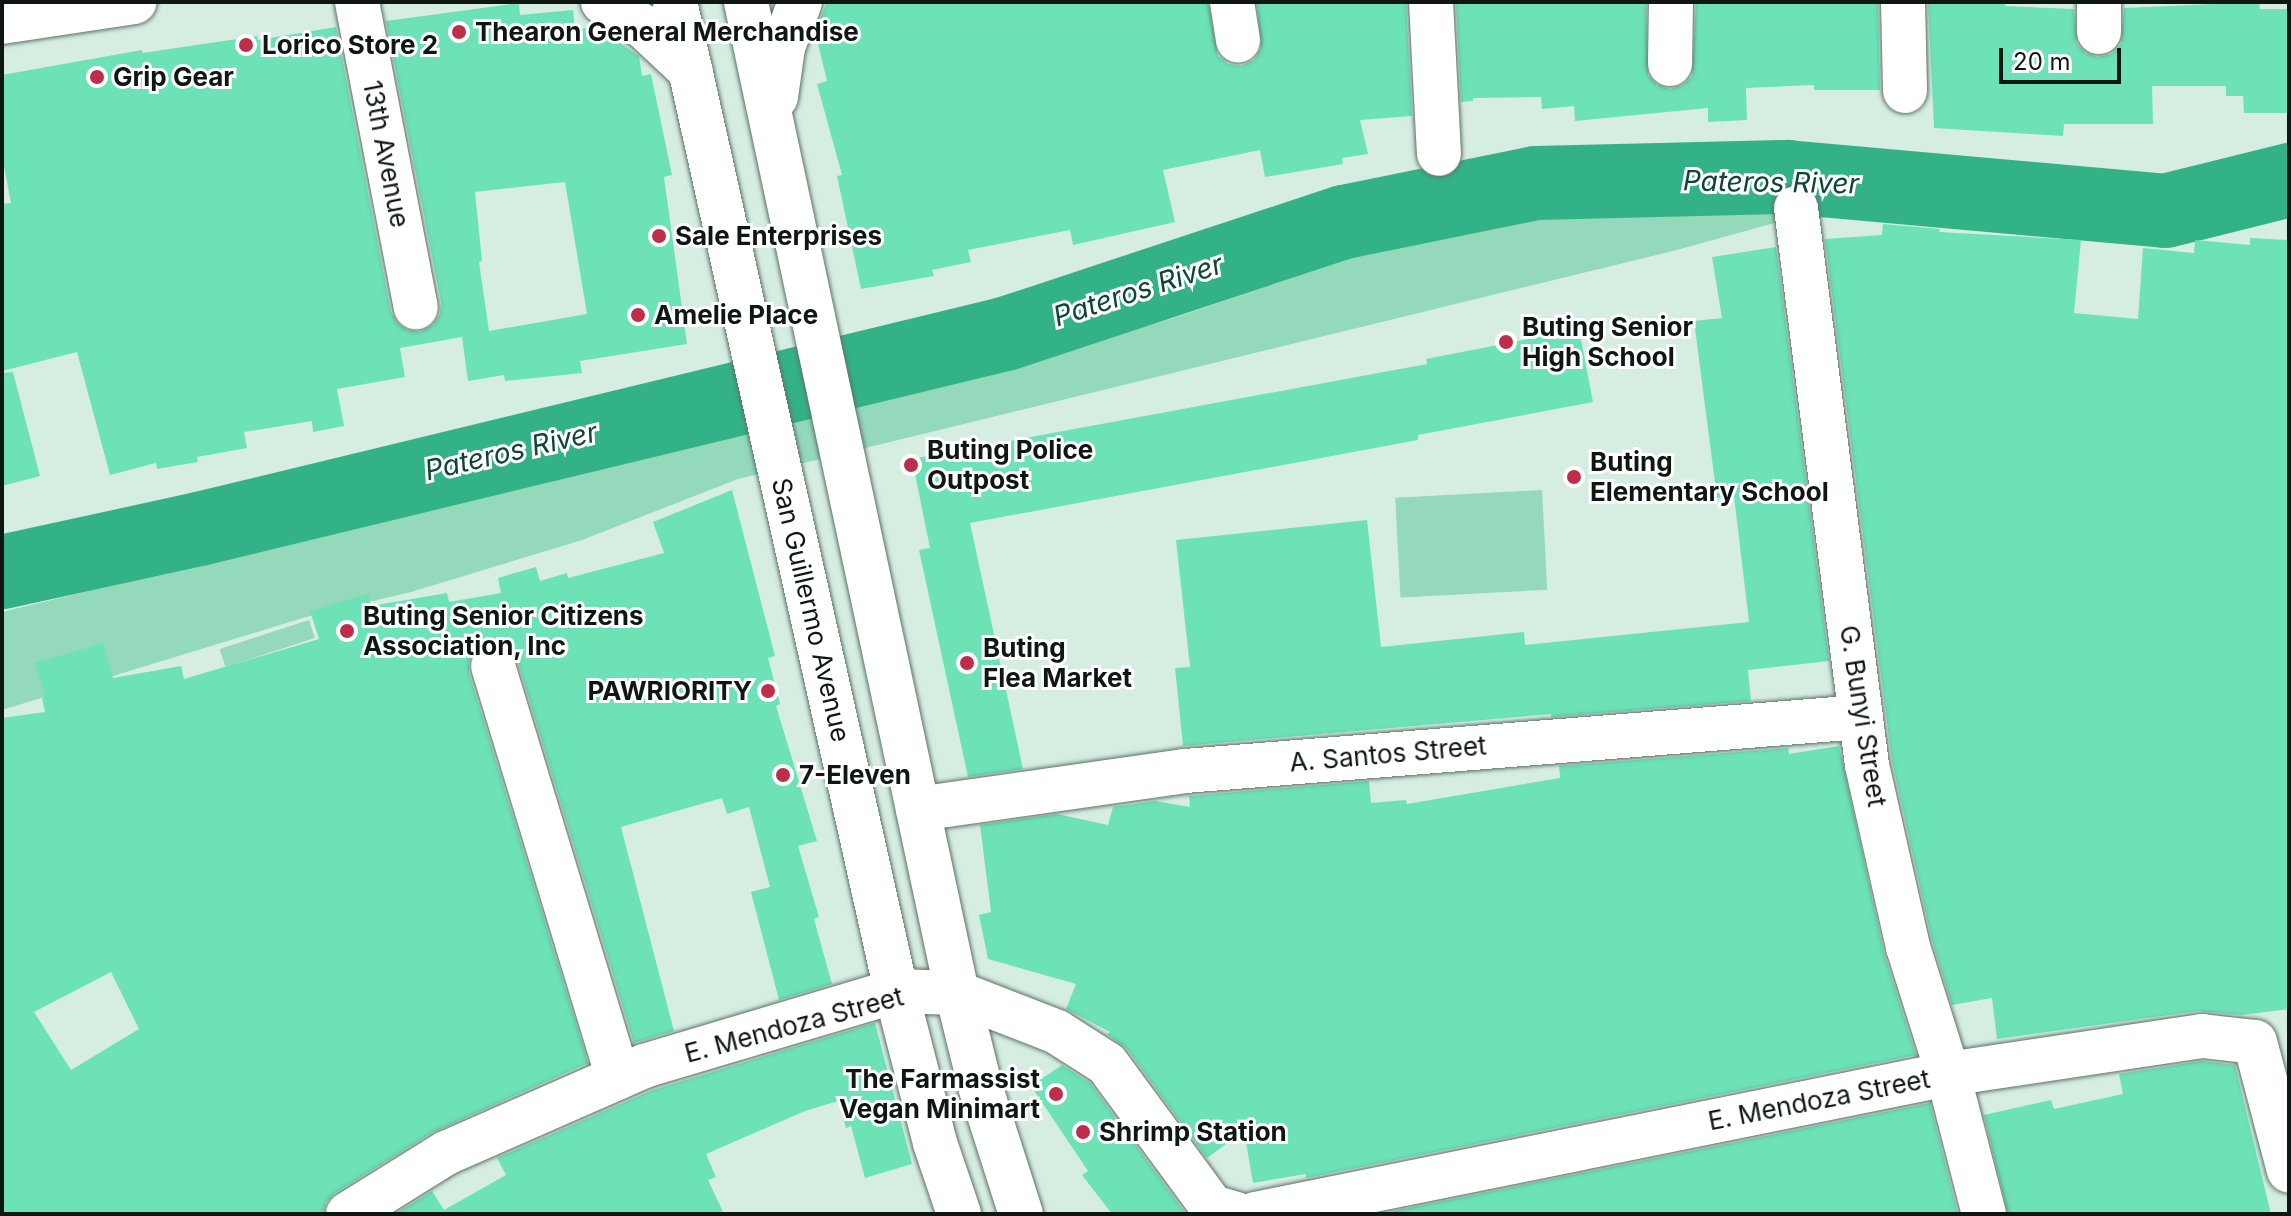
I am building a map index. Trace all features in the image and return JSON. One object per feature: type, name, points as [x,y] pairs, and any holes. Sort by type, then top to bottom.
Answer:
[{"type":"street","points":[[2,22],[134,2]]},
{"type":"street","name":"13th Avenue","points":[[357,2],[416,307]]},
{"type":"street","points":[[603,2],[644,27],[691,71]]},
{"type":"street","name":"San Guillermo Avenue","points":[[675,2],[896,991],[928,1117],[959,1214]]},
{"type":"street","points":[[746,2],[957,993],[981,1089],[1021,1214]]},
{"type":"street","points":[[774,139],[776,83],[783,47],[800,2]]},
{"type":"street","points":[[1431,2],[1439,154]]},
{"type":"street","points":[[1670,64],[1671,2]]},
{"type":"street","points":[[1903,2],[1905,91]]},
{"type":"street","name":"G. Bunyi Street","points":[[1796,208],[1867,765],[1908,947],[1948,1074],[1984,1214]]},
{"type":"street","points":[[493,666],[618,1077]]},
{"type":"street","name":"A. Santos Street","points":[[918,809],[1185,771],[1861,717]]},
{"type":"street","name":"E. Mendoza Street","points":[[348,1214],[446,1153],[618,1077],[896,991],[957,993],[1057,1032],[1107,1064],[1212,1207],[1236,1214]]},
{"type":"street","name":"E. Mendoza Street","points":[[1255,1214],[1948,1074],[2202,1036],[2255,1042],[2289,1171]]},
{"type":"green space","points":[[1785,201],[1789,219],[1673,251],[738,479],[582,540],[411,592],[306,617],[2,710],[2,612],[994,371],[1177,317],[1363,254],[1533,219]]},
{"type":"green space","points":[[1542,490],[1547,590],[1400,598],[1395,498]]},
{"type":"green space","points":[[309,620],[315,638],[225,667],[220,649]]},
{"type":"building","points":[[827,2],[1208,2],[1218,56],[1228,64],[1241,66],[1254,60],[1261,49],[1257,2],[1406,2],[1412,116],[1360,120],[1368,154],[1342,158],[1343,164],[1265,177],[1260,150],[1163,170],[1175,222],[1073,245],[1070,230],[968,250],[971,262],[932,270],[934,276],[861,289],[837,176],[842,175],[817,84],[827,81],[817,27]]},
{"type":"building","points":[[1456,2],[1646,2],[1648,75],[1657,85],[1670,89],[1683,85],[1692,76],[1696,4],[1878,2],[1880,90],[1814,90],[1814,85],[1746,88],[1747,120],[1708,122],[1708,108],[1575,121],[1574,106],[1542,109],[1541,97],[1473,98],[1473,101],[1461,102]]},
{"type":"building","points":[[1928,2],[2005,2],[2005,6],[2074,9],[2077,44],[2086,53],[2098,57],[2111,54],[2121,44],[2124,8],[2259,2],[2260,9],[2289,9],[2289,113],[2244,113],[2243,96],[2226,96],[2226,86],[2152,86],[2153,124],[2064,124],[2063,136],[1934,128]]},
{"type":"building","points":[[519,3],[520,15],[573,10],[575,30],[595,26],[639,56],[642,76],[651,74],[672,175],[664,177],[687,344],[580,361],[582,373],[505,381],[504,375],[468,381],[462,337],[400,348],[405,377],[337,389],[344,426],[313,432],[312,421],[244,432],[247,448],[197,457],[198,462],[157,469],[156,463],[110,475],[77,352],[2,371],[2,204],[11,203],[2,156],[2,75],[142,50],[142,53],[257,36],[258,40],[336,27],[391,312],[398,324],[407,330],[420,332],[433,325],[440,314],[441,302],[386,21]],"holes":[[[565,182],[587,314],[489,331],[479,262],[482,261],[475,192]]]},
{"type":"building","points":[[1883,224],[1940,229],[1939,232],[2081,240],[2074,313],[2138,319],[2143,248],[2194,253],[2195,240],[2250,245],[2250,238],[2289,240],[2289,1009],[2241,1015],[2198,1011],[1997,1039],[1992,998],[1952,1005],[1932,940],[1892,761],[1825,239],[1882,235]]},
{"type":"building","points":[[1776,247],[1829,661],[1748,670],[1751,701],[1551,717],[1551,714],[1183,746],[1175,668],[1190,667],[1176,540],[1367,520],[1381,647],[1524,632],[1525,645],[1749,622],[1734,496],[1717,498],[1694,321],[1722,318],[1712,257]]},
{"type":"building","points":[[1579,329],[1593,402],[1418,435],[1418,440],[970,523],[1023,769],[968,777],[919,550],[930,548],[912,459],[1427,364],[1426,359]]},
{"type":"building","points":[[13,372],[40,476],[2,486],[2,373]]},
{"type":"building","points":[[732,490],[775,656],[768,658],[780,704],[776,706],[817,841],[798,846],[819,917],[814,919],[832,984],[779,1000],[751,892],[770,887],[749,807],[727,814],[722,798],[621,827],[674,1031],[634,1043],[517,659],[509,647],[499,642],[486,642],[474,650],[469,661],[469,673],[588,1063],[433,1132],[335,1193],[326,1202],[323,1214],[2,1214],[2,718],[45,712],[42,698],[45,697],[35,663],[103,643],[113,678],[181,666],[184,679],[319,639],[310,611],[368,594],[371,606],[447,593],[449,602],[501,593],[498,578],[536,567],[540,581],[567,573],[568,578],[664,553],[653,522]],"holes":[[[111,972],[139,1029],[71,1070],[34,1012]]]},
{"type":"building","points":[[1839,746],[1884,953],[1916,1055],[1306,1178],[1306,1174],[1253,1183],[1244,1131],[1207,1158],[1127,1049],[1107,1034],[1110,1032],[1066,1009],[1076,984],[988,959],[979,915],[991,912],[980,825],[1057,814],[1108,825],[1113,807],[1155,801],[1190,807],[1189,796],[1369,781],[1371,803],[1406,800],[1407,804],[1560,778],[1559,766],[1788,748],[1789,754]]},
{"type":"building","points":[[875,1023],[912,1164],[865,1178],[851,1126],[846,1128],[838,1101],[805,1111],[706,1154],[716,1177],[708,1180],[724,1214],[395,1214],[432,1191],[444,1210],[506,1175],[497,1158],[653,1090]]},
{"type":"building","points":[[2202,1061],[2235,1065],[2271,1214],[2008,1214],[1984,1115],[2051,1100],[2054,1109],[2123,1094],[2119,1074]]},
{"type":"building","points":[[1062,1065],[1090,1083],[1186,1214],[1112,1214],[1082,1175],[1088,1171],[1031,1086]]},
{"type":"building","points":[[1930,1103],[1958,1214],[1389,1214],[1389,1212]]},
{"type":"waterway","name":"Pateros River","points":[[2,572],[199,529],[1005,334],[1344,222],[1536,183],[1787,177],[2165,211],[2289,180]]},
{"type":"place","name":"Thearon General Merchandise","points":[[459,32]]},
{"type":"place","name":"Lorico Store 2","points":[[246,45]]},
{"type":"place","name":"Grip Gear","points":[[97,77]]},
{"type":"place","name":"Sale Enterprises","points":[[659,236]]},
{"type":"place","name":"Amelie Place","points":[[638,315]]},
{"type":"place","name":"Buting Senior High School","points":[[1506,342]]},
{"type":"place","name":"Buting Police Outpost","points":[[911,465]]},
{"type":"place","name":"Buting Elementary School","points":[[1574,477]]},
{"type":"place","name":"Buting Senior Citizens Association, Inc","points":[[347,631]]},
{"type":"place","name":"Buting Flea Market","points":[[967,663]]},
{"type":"place","name":"PAWRIORITY","points":[[768,691]]},
{"type":"place","name":"7-Eleven","points":[[783,775]]},
{"type":"place","name":"The Farmassist Vegan Minimart","points":[[1056,1094]]},
{"type":"place","name":"Shrimp Station","points":[[1083,1132]]}]
